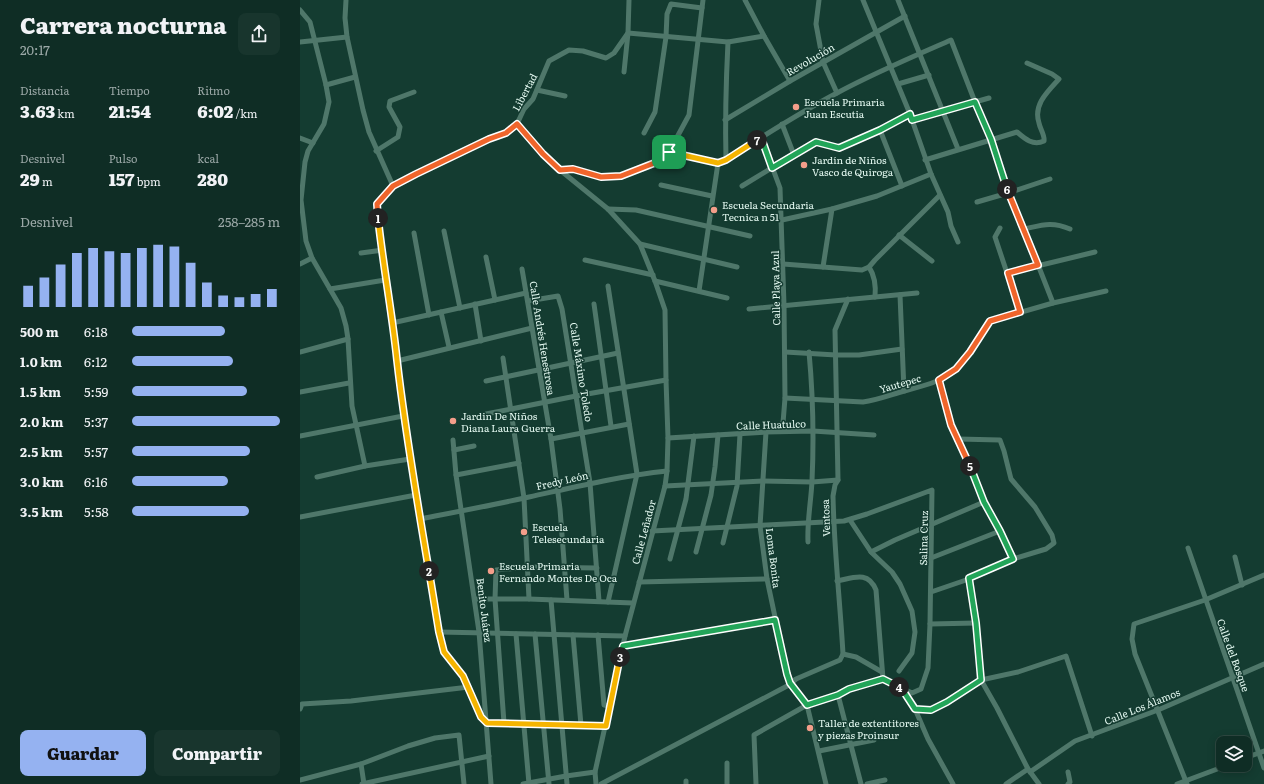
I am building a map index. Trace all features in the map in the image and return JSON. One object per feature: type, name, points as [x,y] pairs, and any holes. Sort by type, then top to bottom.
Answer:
[{"type":"street","points":[[346,0],[345,18],[347,37],[355,78],[369,132],[376,151],[393,186]]},
{"type":"street","points":[[624,72],[628,33],[629,0]]},
{"type":"street","points":[[560,170],[573,169],[601,177],[621,176],[657,162],[669,152],[689,115],[703,0]]},
{"type":"street","points":[[745,0],[790,81]]},
{"type":"street","points":[[820,0],[816,24],[823,62],[837,93]]},
{"type":"street","points":[[863,0],[910,114],[931,174],[948,212],[951,226],[958,242]]},
{"type":"street","points":[[898,0],[958,149]]},
{"type":"street","points":[[644,133],[655,112],[666,37],[667,14],[671,4],[702,8]]},
{"type":"street","points":[[300,10],[310,22],[329,102],[324,124],[308,151],[302,175],[300,200],[306,241],[312,258],[341,308],[348,339],[352,406],[364,466]]},
{"type":"street","name":"Revolución","points":[[725,120],[790,81],[905,16]]},
{"type":"street","points":[[628,33],[728,42],[764,36]]},
{"type":"street","name":"Libertad","points":[[628,33],[614,53],[606,58],[569,50],[549,61],[533,99],[524,110],[517,124],[543,154],[560,170],[608,209],[640,244],[655,281]]},
{"type":"street","points":[[300,42],[347,37]]},
{"type":"street","points":[[669,152],[718,163],[726,160],[782,124],[837,93],[890,66],[951,40],[991,139],[1008,193],[1024,229],[1052,303]]},
{"type":"street","points":[[726,160],[725,120],[728,42]]},
{"type":"street","points":[[926,160],[1017,132],[1028,142],[1044,142],[1045,138],[1038,122],[1037,110],[1043,96],[1058,79],[1052,74],[1027,63]]},
{"type":"street","points":[[898,84],[929,75]]},
{"type":"street","points":[[326,85],[355,78]]},
{"type":"street","points":[[537,90],[566,96]]},
{"type":"street","points":[[376,151],[398,137],[400,127],[389,107],[390,100],[414,92]]},
{"type":"street","points":[[912,120],[990,98]]},
{"type":"street","points":[[742,186],[816,142],[839,148],[880,130],[910,114]]},
{"type":"street","points":[[517,124],[506,133],[489,139],[393,186],[377,204],[385,280],[398,361],[403,416],[439,632],[444,652],[463,676],[481,717],[487,723],[581,724],[606,726]]},
{"type":"street","points":[[782,124],[794,155]]},
{"type":"street","points":[[880,130],[902,186]]},
{"type":"street","name":"Calle Playa Azul","points":[[761,137],[780,188],[785,352],[785,398],[783,423],[766,432]]},
{"type":"street","points":[[300,138],[313,143]]},
{"type":"street","points":[[698,291],[718,163]]},
{"type":"street","points":[[782,220],[832,209],[877,196],[931,174]]},
{"type":"street","points":[[976,202],[1050,179]]},
{"type":"street","points":[[662,185],[712,196]]},
{"type":"street","points":[[783,264],[862,270],[869,267],[940,195]]},
{"type":"street","points":[[608,209],[636,210],[750,236]]},
{"type":"street","points":[[823,267],[832,209]]},
{"type":"street","points":[[1024,229],[1052,223],[1061,224],[1070,229]]},
{"type":"street","points":[[1000,228],[995,236],[1020,312]]},
{"type":"street","points":[[444,231],[460,308]]},
{"type":"street","points":[[414,234],[430,315]]},
{"type":"street","points":[[899,235],[932,261]]},
{"type":"street","points":[[640,244],[737,267]]},
{"type":"street","points":[[361,253],[382,250]]},
{"type":"street","points":[[1008,273],[1095,252]]},
{"type":"street","points":[[486,257],[495,300]]},
{"type":"street","points":[[300,264],[312,258]]},
{"type":"street","points":[[585,260],[653,275]]},
{"type":"street","points":[[869,267],[873,274],[876,290],[875,297]]},
{"type":"street","name":"Calle Andrés Henestrosa","points":[[522,269],[551,439],[558,490],[566,600]]},
{"type":"street","points":[[330,289],[385,280]]},
{"type":"street","points":[[655,281],[727,298]]},
{"type":"street","name":"Calle Leñador","points":[[596,784],[595,772],[625,636],[665,486],[667,471],[668,438],[665,310],[655,281]]},
{"type":"street","points":[[608,286],[637,474],[608,602]]},
{"type":"street","name":"Yautepec","points":[[785,398],[863,402],[873,401],[924,386],[939,380],[956,369],[970,352],[990,321],[1052,303],[1106,290]]},
{"type":"street","points":[[392,323],[526,293]]},
{"type":"street","points":[[749,309],[917,293]]},
{"type":"street","points":[[900,295],[904,391]]},
{"type":"street","name":"Calle Máximo Toledo","points":[[528,301],[558,296],[562,309],[590,483],[599,602]]},
{"type":"street","name":"Ventosa","points":[[843,654],[837,581],[833,490],[838,480],[835,330],[848,300]]},
{"type":"street","points":[[474,304],[481,340]]},
{"type":"street","points":[[594,304],[611,426]]},
{"type":"street","points":[[441,312],[449,347]]},
{"type":"street","points":[[398,361],[449,347],[532,328]]},
{"type":"street","points":[[300,352],[348,339]]},
{"type":"street","points":[[785,352],[859,355],[902,349]]},
{"type":"street","points":[[808,542],[807,523],[812,482],[813,431],[813,400],[809,352]]},
{"type":"street","points":[[486,381],[618,353]]},
{"type":"street","points":[[503,358],[524,498],[529,599]]},
{"type":"street","points":[[486,414],[606,390],[666,380]]},
{"type":"street","points":[[939,380],[951,425],[965,454],[984,502],[1013,559]]},
{"type":"street","points":[[300,392],[350,383]]},
{"type":"street","points":[[300,436],[403,416]]},
{"type":"street","points":[[551,439],[611,426],[629,424]]},
{"type":"street","name":"Calle Huatulco","points":[[668,438],[766,432],[813,431],[874,434]]},
{"type":"street","name":"Loma Bonita","points":[[766,432],[760,526],[767,579],[790,683]]},
{"type":"street","points":[[723,543],[737,482],[740,434]]},
{"type":"street","points":[[696,552],[711,495],[718,435]]},
{"type":"street","points":[[670,559],[679,530],[689,484],[694,436]]},
{"type":"street","points":[[932,592],[1013,559],[1046,549],[1054,543],[1052,535],[1035,507],[1011,479],[1000,440],[958,439]]},
{"type":"street","name":"Benito Juárez","points":[[453,440],[456,474],[479,632],[491,784]]},
{"type":"street","points":[[454,450],[474,446]]},
{"type":"street","points":[[317,477],[364,466],[410,459]]},
{"type":"street","points":[[456,474],[519,463]]},
{"type":"street","name":"Fredy León","points":[[420,519],[590,483],[637,474],[667,471]]},
{"type":"street","points":[[665,486],[763,481],[812,482],[838,480]]},
{"type":"street","name":"Salina Cruz","points":[[807,523],[850,520],[932,490],[932,592],[928,668],[921,689],[912,693],[902,689]]},
{"type":"street","points":[[300,517],[416,495]]},
{"type":"street","points":[[871,552],[895,540],[984,502]]},
{"type":"street","points":[[850,520],[871,552],[892,572],[900,584],[912,611],[915,632],[912,653],[899,671]]},
{"type":"street","points":[[652,531],[807,523]]},
{"type":"street","points":[[932,558],[1000,531]]},
{"type":"street","name":"Calle del Bosque","points":[[1188,548],[1205,600],[1262,752],[1264,768]]},
{"type":"street","points":[[1235,557],[1242,585]]},
{"type":"street","points":[[504,723],[495,599],[496,570],[528,567],[597,568]]},
{"type":"street","points":[[1186,782],[1135,654],[1132,639],[1134,624],[1205,600],[1264,575]]},
{"type":"street","points":[[837,581],[864,576],[874,585],[876,590],[883,679]]},
{"type":"street","points":[[969,578],[976,623],[981,680],[1029,770],[1039,784]]},
{"type":"street","points":[[639,582],[767,579]]},
{"type":"street","points":[[475,599],[529,599],[633,603]]},
{"type":"street","points":[[551,600],[567,784]]},
{"type":"street","points":[[623,646],[775,620]]},
{"type":"street","points":[[930,624],[976,623]]},
{"type":"street","points":[[439,632],[625,636]]},
{"type":"street","points":[[516,634],[529,783]]},
{"type":"street","points":[[535,634],[548,781]]},
{"type":"street","points":[[573,635],[581,724]]},
{"type":"street","points":[[598,635],[604,705],[610,706]]},
{"type":"street","points":[[601,784],[796,679],[840,660],[843,654],[856,657],[882,672]]},
{"type":"street","points":[[915,709],[931,710],[947,702],[981,680],[1018,672],[1066,656],[1092,736]]},
{"type":"street","name":"Calle Los Álamos","points":[[1006,784],[1075,741],[1092,736],[1158,710],[1264,664]]},
{"type":"street","points":[[756,784],[754,734],[807,705],[838,695],[849,689],[883,679],[902,689],[915,709],[928,739],[953,784]]},
{"type":"street","points":[[790,683],[807,705],[826,784]]},
{"type":"street","points":[[301,707],[469,687]]},
{"type":"street","points":[[838,695],[861,784]]},
{"type":"street","points":[[300,780],[360,764],[408,746],[435,738],[459,735],[464,784]]},
{"type":"street","points":[[819,751],[874,740]]},
{"type":"street","points":[[1252,756],[1262,752]]},
{"type":"street","points":[[360,764],[363,784],[489,756]]},
{"type":"street","points":[[727,763],[727,784]]},
{"type":"street","points":[[1177,784],[1216,770]]},
{"type":"street","points":[[523,784],[595,772]]},
{"type":"street","points":[[1068,772],[1070,782],[1068,784]]},
{"type":"street","points":[[867,784],[885,780]]},
{"type":"place","name":"Escuela Primaria Juan Escutia","points":[[796,107]]},
{"type":"place","name":"Jardín de Niños Vasco de Quiroga","points":[[804,165]]},
{"type":"place","name":"Escuela Secundaria Tecnica n 51","points":[[714,210]]},
{"type":"place","name":"Jardin De Niños Diana Laura Guerra","points":[[453,421]]},
{"type":"place","name":"Escuela Telesecundaria","points":[[524,532]]},
{"type":"place","name":"Escuela Primaria Fernando Montes De Oca","points":[[491,571]]},
{"type":"place","name":"Taller de extentitores y piezas Proinsur","points":[[810,728]]},
{"type":"route","points":[[975,102],[991,139],[1008,193],[1038,265],[1008,273],[1020,312],[990,321],[970,352],[956,369],[939,380],[951,425],[965,454],[984,502],[1010,550],[1013,559],[1005,564],[969,578],[976,623],[981,680],[947,702],[931,710],[915,709],[902,689],[883,679],[849,689],[838,695],[807,705],[790,683],[775,620],[623,646],[606,726],[581,724],[487,723],[481,717],[463,676],[444,652],[439,632],[403,416],[398,361],[385,280],[377,204],[393,186],[489,139],[506,133],[517,124],[543,154],[560,170],[573,169],[601,177],[621,176],[657,162],[669,152],[718,163],[726,160],[761,137],[772,168],[816,142],[839,148],[880,130],[910,114],[912,120],[975,102]]}]
